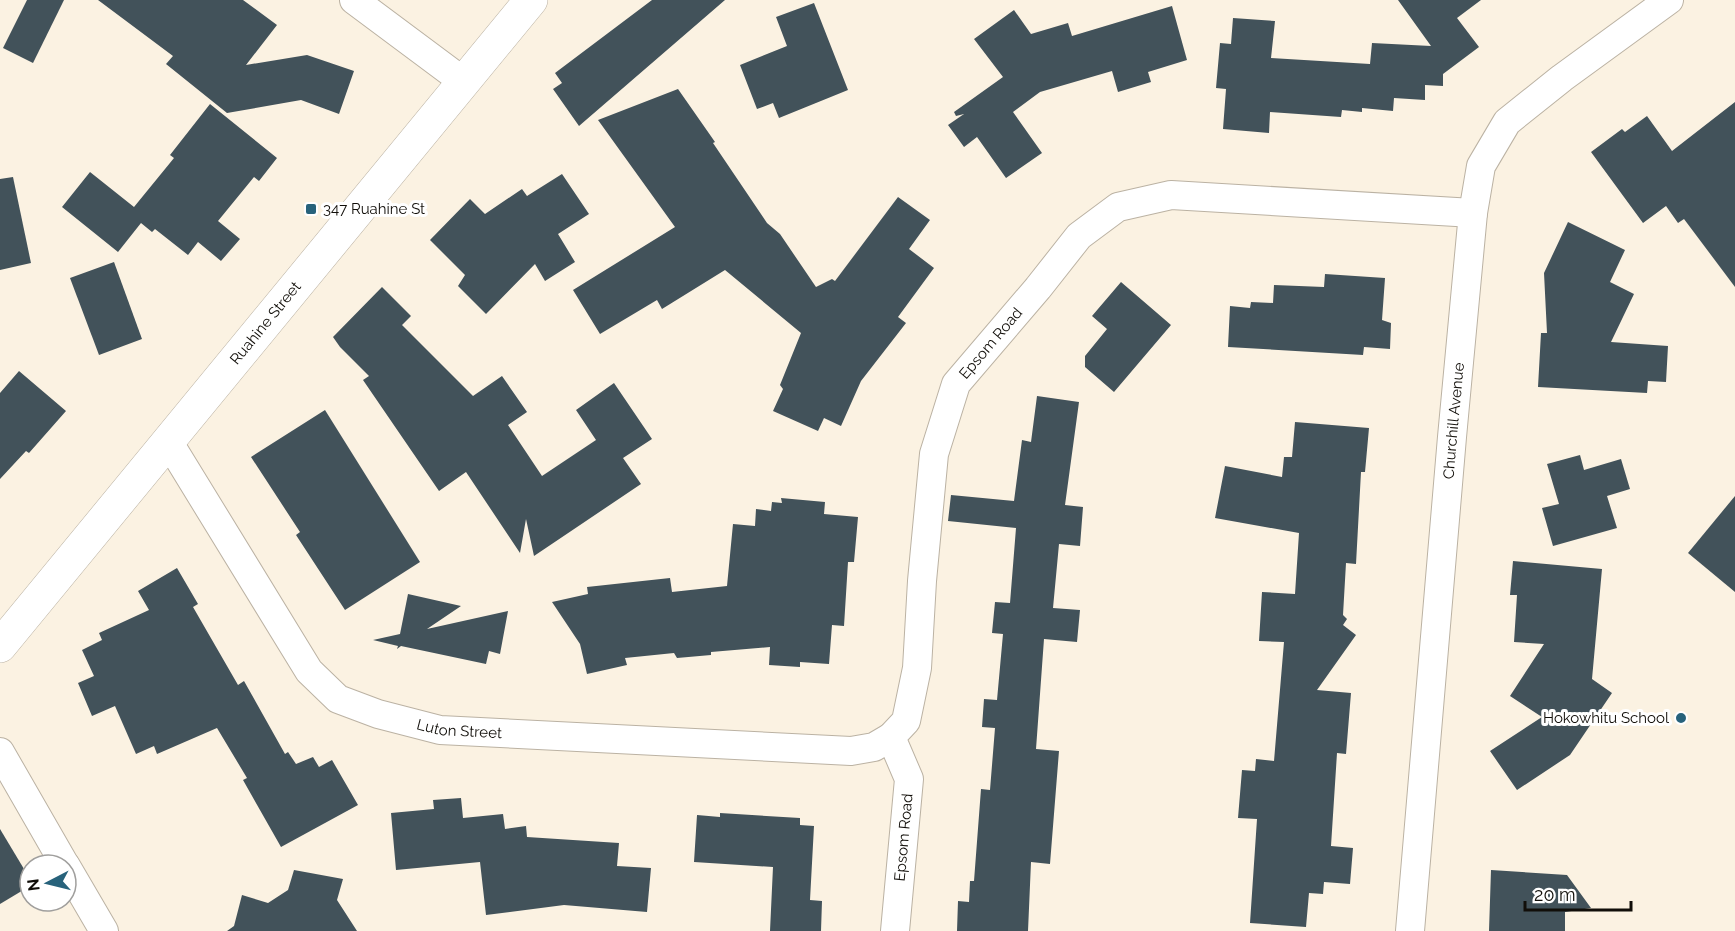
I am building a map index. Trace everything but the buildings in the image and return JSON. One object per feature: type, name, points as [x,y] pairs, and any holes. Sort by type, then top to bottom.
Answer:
[{"type":"street","points":[[354,0],[464,82]]},
{"type":"street","name":"Ruahine Street","points":[[0,646],[531,0]]},
{"type":"street","name":"Churchill Avenue","points":[[1410,931],[1473,213],[1481,165],[1508,122],[1562,78],[1669,0]]},
{"type":"street","name":"Epsom Road","points":[[895,931],[909,778],[891,737],[906,721],[917,668],[922,581],[934,454],[956,384],[1079,236],[1118,207],[1171,195],[1473,213]]},
{"type":"street","name":"Luton Street","points":[[168,441],[309,671],[338,699],[378,714],[440,730],[851,751],[874,747],[891,737]]},
{"type":"street","points":[[0,752],[58,853]]},
{"type":"street","points":[[78,887],[104,931]]},
{"type":"place","name":"347 Ruahine St","points":[[311,209]]},
{"type":"place","name":"Hokowhitu School","points":[[1681,718]]}]
